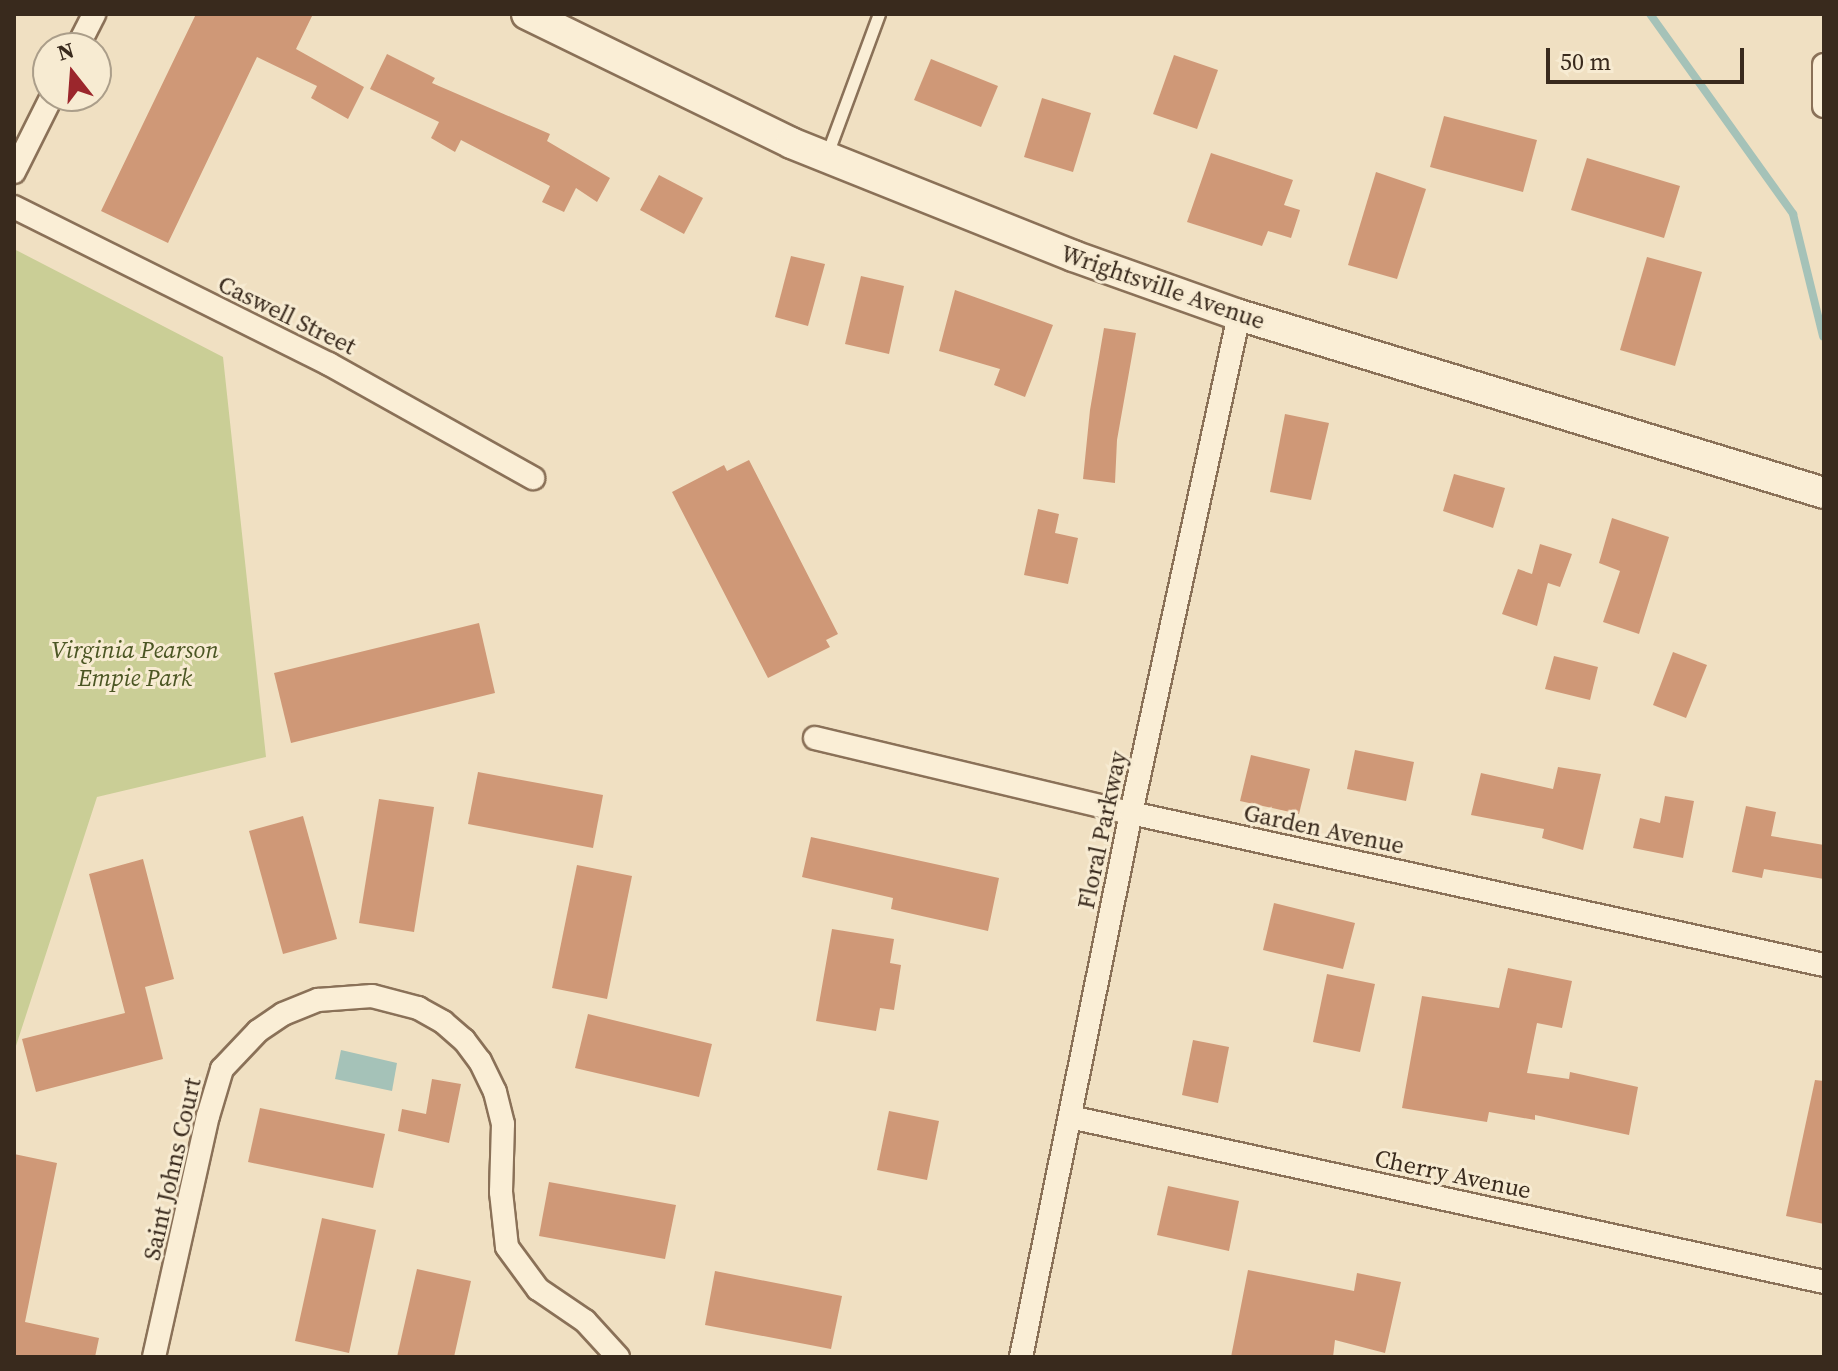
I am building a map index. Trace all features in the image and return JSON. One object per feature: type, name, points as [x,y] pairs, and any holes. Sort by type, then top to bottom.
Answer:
[{"type":"street","points":[[85,32],[94,14]]},
{"type":"street","name":"Wrightsville Avenue","points":[[527,14],[611,58],[826,158],[1073,256],[1239,315],[1824,493]]},
{"type":"street","points":[[1824,65],[1824,106]]},
{"type":"street","points":[[14,172],[44,112]]},
{"type":"street","name":"Caswell Street","points":[[14,207],[329,364],[533,478]]},
{"type":"street","name":"Floral Parkway","points":[[1021,1357],[1131,813],[1239,315]]},
{"type":"street","name":"Garden Avenue","points":[[815,738],[1131,813],[1824,965]]},
{"type":"street","name":"Saint Johns Court","points":[[154,1357],[208,1116],[222,1069],[258,1031],[283,1014],[318,1000],[372,996],[418,1008],[443,1022],[464,1040],[480,1061],[495,1092],[503,1124],[501,1192],[507,1247],[538,1289],[585,1321],[618,1357]]},
{"type":"street","name":"Cherry Avenue","points":[[1070,1117],[1824,1282]]},
{"type":"lane","points":[[826,158],[879,14]]},
{"type":"green space","name":"Virginia Pearson Empie Park","points":[[14,249],[223,357],[266,757],[97,797],[14,1052]]},
{"type":"water","points":[[341,1050],[397,1063],[392,1091],[335,1079]]},
{"type":"building","points":[[196,14],[313,14],[296,49],[364,87],[348,119],[311,98],[317,86],[257,57],[168,243],[101,211]]},
{"type":"building","points":[[387,54],[435,78],[432,83],[550,134],[547,141],[610,178],[597,202],[576,188],[564,212],[542,202],[550,186],[461,140],[455,152],[431,138],[439,122],[370,89]]},
{"type":"building","points":[[1174,55],[1218,70],[1197,129],[1153,114]]},
{"type":"building","points":[[931,59],[998,86],[981,127],[914,100]]},
{"type":"building","points":[[1042,98],[1091,113],[1073,172],[1024,157]]},
{"type":"building","points":[[1444,116],[1537,140],[1523,192],[1430,167]]},
{"type":"building","points":[[1211,153],[1293,180],[1284,205],[1300,210],[1291,238],[1268,231],[1262,246],[1187,222]]},
{"type":"building","points":[[1587,158],[1680,186],[1664,238],[1571,210]]},
{"type":"building","points":[[1376,172],[1426,189],[1397,279],[1348,265]]},
{"type":"building","points":[[659,175],[703,198],[684,234],[640,210]]},
{"type":"building","points":[[791,256],[825,264],[808,326],[775,317]]},
{"type":"building","points":[[1647,257],[1702,272],[1675,366],[1620,350]]},
{"type":"building","points":[[861,276],[904,286],[889,354],[845,344]]},
{"type":"building","points":[[955,290],[1053,325],[1025,397],[994,385],[1000,369],[939,351]]},
{"type":"building","points":[[1104,328],[1136,333],[1117,440],[1115,483],[1083,479],[1090,410]]},
{"type":"building","points":[[1285,414],[1329,423],[1311,500],[1270,492]]},
{"type":"building","points":[[749,460],[838,634],[826,640],[830,647],[768,678],[672,492],[724,465],[727,471]]},
{"type":"building","points":[[1454,474],[1505,488],[1493,528],[1443,511]]},
{"type":"building","points":[[1038,509],[1059,514],[1055,533],[1078,538],[1068,584],[1024,575]]},
{"type":"building","points":[[1612,518],[1669,537],[1639,634],[1603,622],[1620,571],[1599,563]]},
{"type":"building","points":[[1540,544],[1572,554],[1560,587],[1548,583],[1537,626],[1502,614],[1518,569],[1532,574]]},
{"type":"building","points":[[479,623],[495,693],[291,743],[274,673]]},
{"type":"building","points":[[1673,652],[1707,665],[1686,718],[1653,705]]},
{"type":"building","points":[[1554,656],[1598,667],[1590,700],[1545,689]]},
{"type":"building","points":[[1355,750],[1414,762],[1406,801],[1347,789]]},
{"type":"building","points":[[1251,755],[1310,769],[1299,814],[1240,801]]},
{"type":"building","points":[[1558,767],[1601,774],[1583,850],[1542,838],[1544,829],[1471,815],[1481,773],[1553,789]]},
{"type":"building","points":[[478,772],[603,795],[593,848],[468,824]]},
{"type":"building","points":[[1665,796],[1694,801],[1683,858],[1633,848],[1640,818],[1660,823]]},
{"type":"building","points":[[379,799],[434,807],[414,932],[359,923]]},
{"type":"building","points":[[1746,806],[1776,812],[1771,836],[1824,845],[1824,879],[1764,869],[1762,878],[1732,872]]},
{"type":"building","points":[[303,816],[337,939],[283,954],[249,831]]},
{"type":"building","points":[[811,837],[999,878],[988,931],[891,909],[893,898],[802,877]]},
{"type":"building","points":[[143,859],[174,979],[145,987],[163,1059],[36,1092],[22,1039],[125,1013],[89,874]]},
{"type":"building","points":[[577,865],[632,876],[607,999],[552,988]]},
{"type":"building","points":[[1274,903],[1355,923],[1343,969],[1263,950]]},
{"type":"building","points":[[832,929],[894,939],[890,963],[901,965],[894,1010],[880,1008],[876,1031],[816,1021]]},
{"type":"building","points":[[1508,968],[1572,981],[1562,1028],[1537,1023],[1527,1073],[1569,1079],[1570,1072],[1638,1087],[1629,1135],[1535,1115],[1535,1120],[1489,1112],[1487,1122],[1402,1108],[1422,996],[1499,1008]]},
{"type":"building","points":[[1327,974],[1375,984],[1360,1052],[1313,1042]]},
{"type":"building","points":[[588,1014],[712,1044],[699,1097],[575,1068]]},
{"type":"building","points":[[1193,1040],[1229,1047],[1218,1103],[1182,1095]]},
{"type":"building","points":[[432,1079],[461,1084],[449,1143],[398,1131],[402,1109],[426,1114]]},
{"type":"building","points":[[1815,1080],[1824,1081],[1824,1224],[1786,1216]]},
{"type":"building","points":[[260,1108],[385,1134],[373,1188],[248,1162]]},
{"type":"building","points":[[889,1111],[939,1121],[927,1180],[877,1170]]},
{"type":"building","points":[[14,1154],[57,1163],[25,1322],[99,1338],[95,1357],[14,1357]]},
{"type":"building","points":[[549,1182],[676,1205],[665,1259],[539,1236]]},
{"type":"building","points":[[1168,1186],[1239,1201],[1229,1251],[1157,1235]]},
{"type":"building","points":[[322,1218],[376,1230],[349,1353],[295,1341]]},
{"type":"building","points":[[417,1269],[471,1281],[454,1357],[397,1357]]},
{"type":"building","points":[[1248,1270],[1354,1291],[1357,1273],[1401,1282],[1385,1353],[1335,1340],[1333,1357],[1231,1357]]},
{"type":"building","points":[[715,1271],[842,1296],[831,1349],[705,1325]]},
{"type":"waterway","points":[[1650,14],[1793,214],[1823,336]]}]
